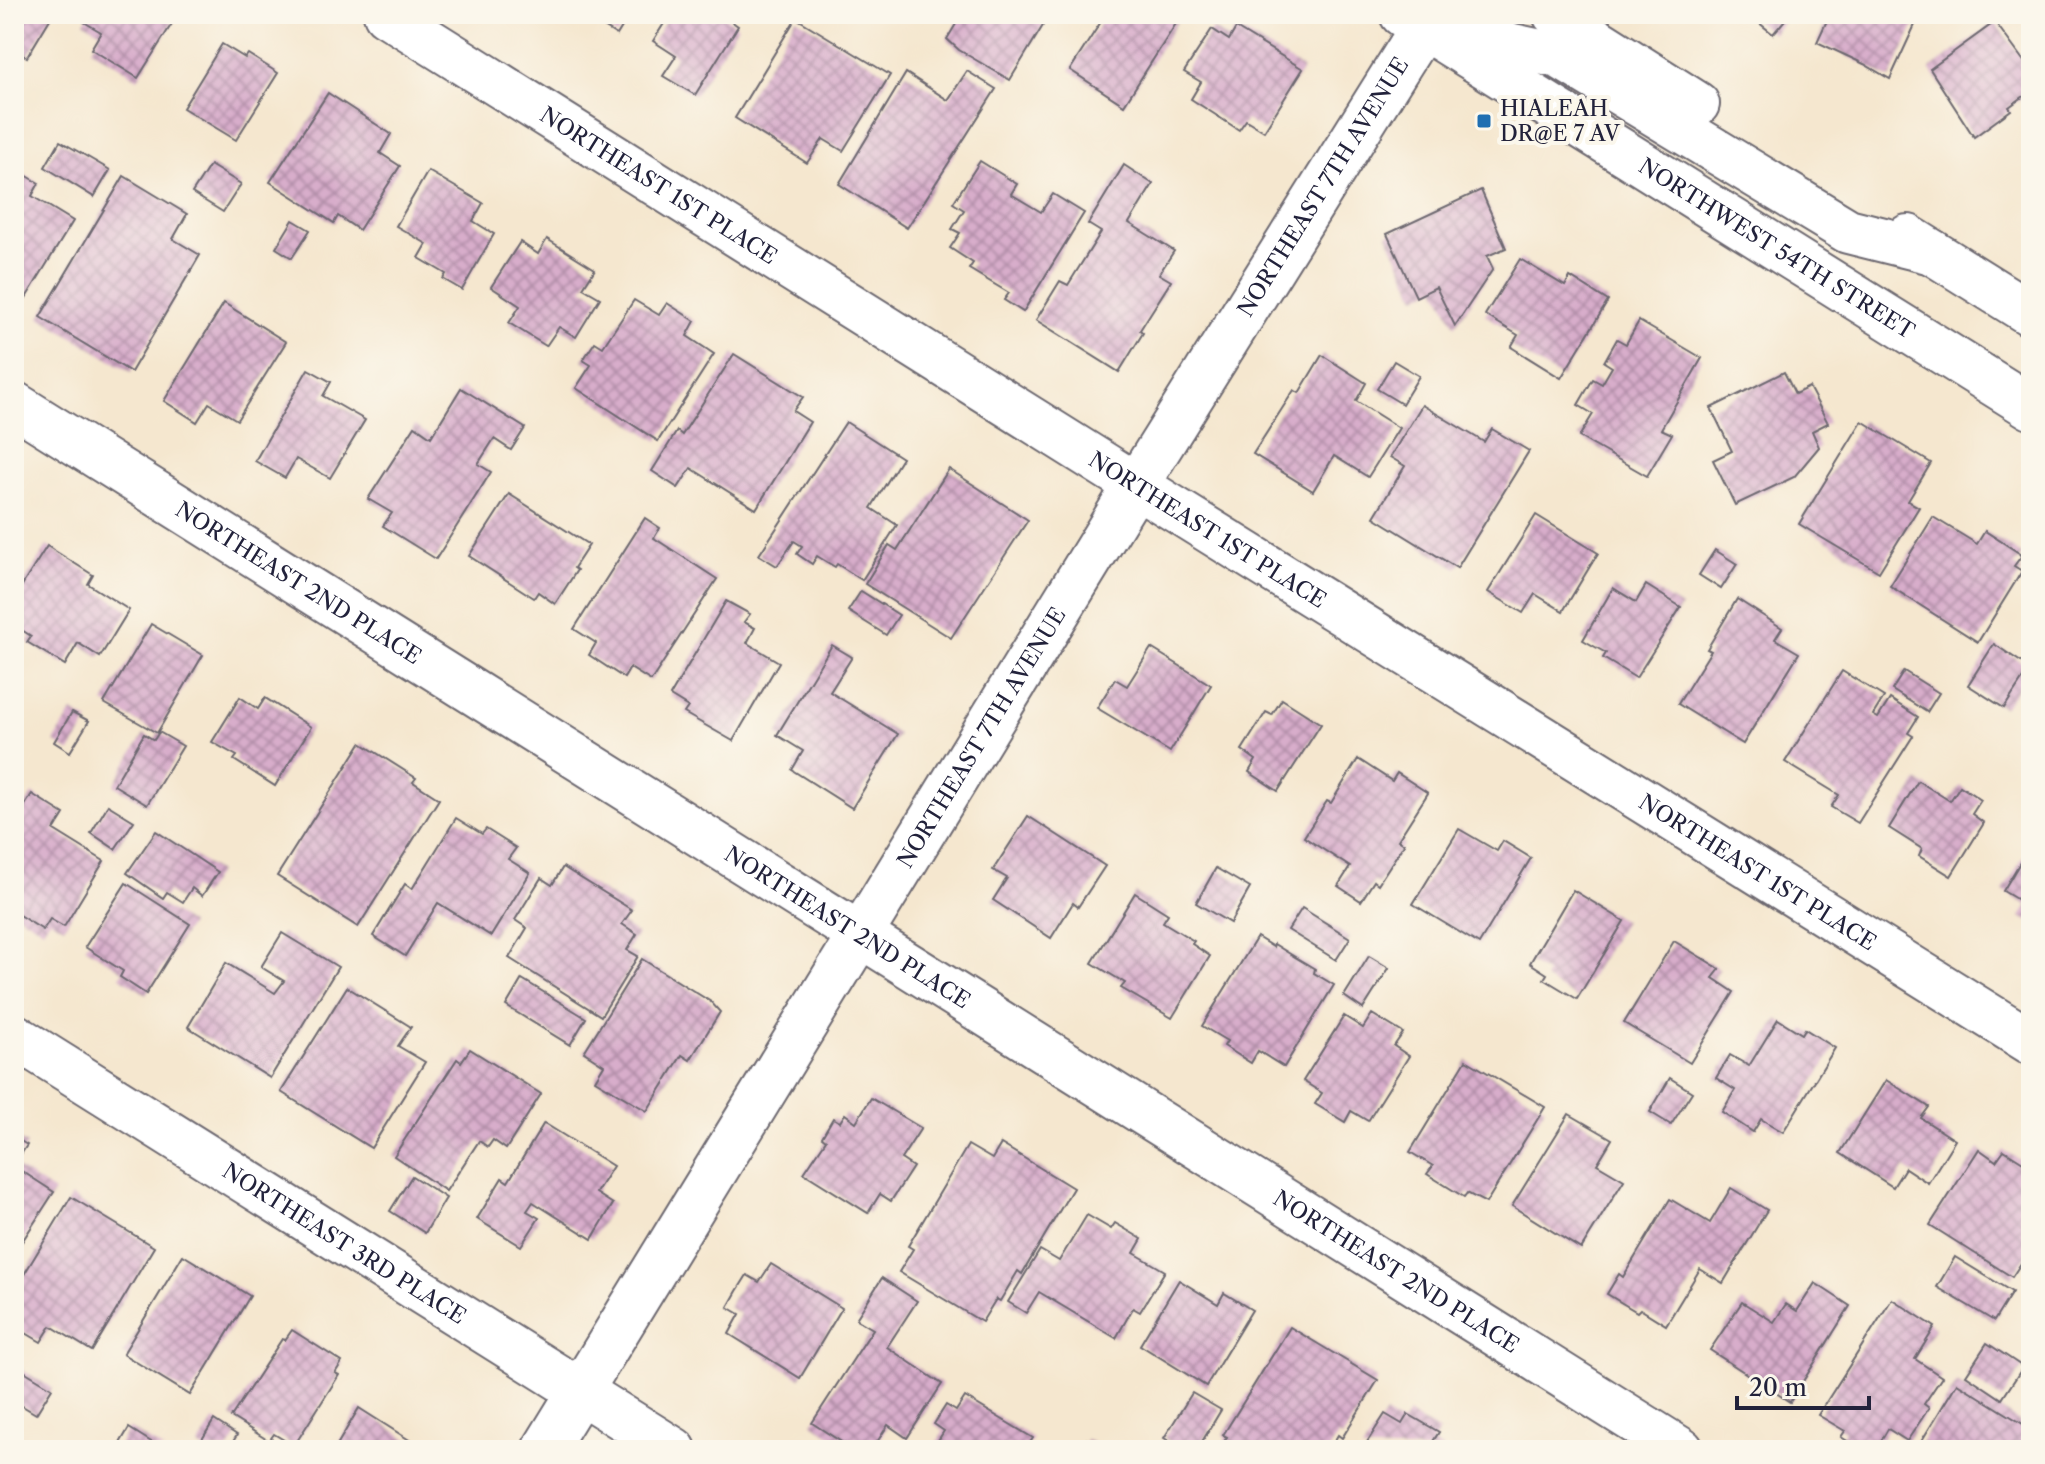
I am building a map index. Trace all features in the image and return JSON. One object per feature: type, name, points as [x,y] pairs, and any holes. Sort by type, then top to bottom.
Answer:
[{"type":"street","name":"NORTHEAST 1ST PLACE","points":[[386,14],[2031,1042]]},
{"type":"street","points":[[1555,14],[2031,314]]},
{"type":"street","name":"NORTHEAST 7TH AVENUE","points":[[544,1450],[1136,485],[1412,20]]},
{"type":"street","points":[[1412,20],[1559,56],[1848,231],[1932,252]]},
{"type":"street","name":"NORTHWEST 54TH STREET","points":[[1412,20],[2031,407]]},
{"type":"street","name":"NORTHEAST 2ND PLACE","points":[[14,404],[1681,1450]]},
{"type":"street","name":"NORTHEAST 3RD PLACE","points":[[14,1036],[674,1450]]},
{"type":"building","points":[[14,14],[53,14],[27,57],[14,49]]},
{"type":"building","points":[[89,14],[178,14],[138,78],[91,49],[101,32],[84,22]]},
{"type":"building","points":[[583,14],[630,14],[617,35]]},
{"type":"building","points":[[670,14],[721,14],[738,26],[695,95],[663,76],[676,56],[653,41]]},
{"type":"building","points":[[962,14],[1050,14],[1010,80],[959,50],[947,39]]},
{"type":"building","points":[[1106,14],[1165,14],[1177,22],[1124,105],[1070,70]]},
{"type":"building","points":[[1748,14],[1790,14],[1773,34]]},
{"type":"building","points":[[1830,14],[1920,14],[1890,79],[1817,42]]},
{"type":"building","points":[[796,18],[890,75],[843,151],[823,139],[807,163],[735,118]]},
{"type":"building","points":[[1995,22],[2031,71],[2031,91],[1974,137],[1930,69]]},
{"type":"building","points":[[1236,28],[1303,69],[1264,131],[1246,120],[1239,130],[1191,99],[1201,82],[1184,72],[1212,29],[1229,40]]},
{"type":"building","points":[[222,44],[245,58],[248,54],[278,73],[236,140],[183,108]]},
{"type":"building","points":[[967,71],[996,89],[907,228],[839,184],[906,73],[948,100]]},
{"type":"building","points":[[328,93],[391,134],[380,153],[400,166],[359,230],[338,216],[334,223],[270,182]]},
{"type":"building","points":[[60,141],[110,170],[94,197],[45,167]]},
{"type":"building","points":[[980,161],[1017,184],[1011,194],[1041,212],[1053,194],[1084,213],[1023,312],[1004,300],[1009,293],[969,269],[973,263],[950,248],[960,233],[952,229],[964,210],[953,203]]},
{"type":"building","points":[[210,165],[241,184],[223,212],[192,193]]},
{"type":"building","points":[[1124,165],[1153,184],[1129,223],[1174,251],[1159,274],[1171,281],[1140,330],[1143,333],[1119,372],[1036,320],[1060,281],[1068,285],[1101,232],[1088,224]]},
{"type":"building","points":[[14,168],[39,183],[32,196],[73,221],[21,306],[14,302]]},
{"type":"building","points":[[428,171],[483,203],[473,221],[494,234],[462,290],[443,279],[446,274],[419,258],[427,244],[396,226]]},
{"type":"building","points":[[124,176],[187,214],[173,239],[200,255],[131,372],[40,317]]},
{"type":"building","points":[[1481,190],[1506,248],[1487,256],[1493,269],[1455,326],[1436,287],[1416,297],[1387,234]]},
{"type":"building","points":[[293,220],[310,230],[292,258],[276,248]]},
{"type":"building","points":[[547,239],[595,269],[583,288],[600,298],[576,337],[559,327],[546,346],[509,323],[520,306],[491,287],[520,242],[538,254]]},
{"type":"building","points":[[1520,259],[1565,286],[1570,277],[1608,301],[1561,378],[1511,347],[1518,335],[1485,315]]},
{"type":"building","points":[[634,300],[659,315],[667,303],[695,321],[687,336],[714,354],[658,441],[576,388],[591,365],[583,360],[595,342],[603,347]]},
{"type":"building","points":[[224,303],[286,342],[237,420],[209,403],[197,422],[164,401]]},
{"type":"building","points":[[1639,321],[1702,358],[1661,429],[1672,434],[1647,476],[1579,437],[1593,414],[1578,405],[1593,379],[1602,384],[1612,367],[1604,362],[1617,339],[1626,344]]},
{"type":"building","points":[[734,354],[803,397],[793,411],[810,422],[756,509],[691,468],[678,488],[652,471],[677,431],[682,435]]},
{"type":"building","points":[[1322,355],[1366,383],[1356,401],[1399,428],[1368,477],[1334,456],[1313,491],[1253,454],[1294,390],[1299,393]]},
{"type":"building","points":[[1394,361],[1419,376],[1402,404],[1377,389]]},
{"type":"building","points":[[308,369],[331,382],[323,396],[365,420],[330,478],[296,459],[285,478],[255,461]]},
{"type":"building","points":[[1784,372],[1795,394],[1809,387],[1828,423],[1812,431],[1819,447],[1794,477],[1735,505],[1713,460],[1732,451],[1711,408]]},
{"type":"building","points":[[461,388],[525,428],[511,450],[494,439],[478,464],[491,472],[436,559],[383,526],[392,513],[368,499],[415,426],[431,437]]},
{"type":"building","points":[[1422,405],[1484,442],[1492,429],[1529,451],[1457,568],[1374,517],[1405,466],[1390,457]]},
{"type":"building","points":[[1862,421],[1931,463],[1908,501],[1919,507],[1879,572],[1799,524]]},
{"type":"building","points":[[846,422],[902,458],[871,508],[897,525],[862,580],[817,556],[812,564],[797,554],[802,546],[794,541],[777,566],[759,555]]},
{"type":"building","points":[[949,469],[1028,520],[951,638],[865,584],[889,545],[897,550]]},
{"type":"building","points":[[509,494],[589,545],[555,604],[538,592],[534,598],[469,556]]},
{"type":"building","points":[[1536,515],[1598,553],[1563,611],[1535,594],[1523,613],[1488,592]]},
{"type":"building","points":[[1933,517],[1977,544],[1985,531],[2022,555],[2014,566],[2022,571],[1978,642],[1890,586]]},
{"type":"building","points":[[645,518],[660,528],[654,538],[717,579],[651,681],[630,668],[624,678],[589,655],[596,643],[574,629]]},
{"type":"building","points":[[47,546],[93,575],[88,584],[129,610],[100,657],[78,643],[65,665],[27,642],[31,636],[14,625],[14,598]]},
{"type":"building","points":[[1715,550],[1737,564],[1721,589],[1699,575]]},
{"type":"building","points":[[1646,585],[1681,607],[1636,678],[1603,658],[1606,653],[1583,640],[1613,588],[1636,602]]},
{"type":"building","points":[[861,591],[899,615],[886,635],[848,611]]},
{"type":"building","points":[[1737,599],[1782,628],[1775,639],[1799,653],[1743,744],[1678,704],[1711,651],[1707,649]]},
{"type":"building","points":[[726,601],[750,614],[744,622],[755,628],[747,643],[779,662],[733,741],[684,713],[688,707],[670,696]]},
{"type":"building","points":[[151,624],[203,655],[157,733],[104,703]]},
{"type":"building","points":[[1994,644],[2030,668],[2004,708],[1968,685]]},
{"type":"building","points":[[832,645],[852,657],[830,692],[898,734],[852,808],[792,770],[803,751],[777,735]]},
{"type":"building","points":[[1151,648],[1211,685],[1170,752],[1097,708],[1115,679],[1127,686]]},
{"type":"building","points":[[1842,671],[1884,697],[1873,715],[1878,718],[1890,699],[1918,717],[1908,733],[1913,736],[1858,823],[1831,807],[1839,795],[1785,762]]},
{"type":"building","points":[[1904,671],[1939,693],[1927,712],[1892,690]]},
{"type":"building","points":[[240,697],[258,709],[265,698],[311,727],[275,786],[234,760],[237,756],[212,742]]},
{"type":"building","points":[[1282,699],[1321,724],[1278,791],[1249,772],[1256,760],[1242,750],[1266,712],[1272,715]]},
{"type":"building","points":[[72,712],[89,721],[70,752],[54,742]]},
{"type":"building","points":[[159,732],[183,746],[147,805],[114,785],[144,734],[154,740]]},
{"type":"building","points":[[361,743],[416,778],[413,782],[439,799],[358,927],[277,876]]},
{"type":"building","points":[[1358,759],[1392,781],[1397,773],[1428,793],[1398,840],[1404,844],[1378,884],[1374,881],[1361,901],[1338,886],[1350,867],[1304,837],[1327,801],[1331,803]]},
{"type":"building","points":[[1918,781],[1950,801],[1960,786],[1981,800],[1972,814],[1984,823],[1951,876],[1919,856],[1922,849],[1889,828]]},
{"type":"building","points":[[32,794],[64,814],[54,830],[104,861],[64,927],[50,919],[43,930],[14,912],[14,845],[17,841],[14,839],[14,823]]},
{"type":"building","points":[[108,805],[134,821],[115,849],[91,833]]},
{"type":"building","points":[[1028,816],[1105,866],[1078,907],[1073,903],[1051,938],[993,900],[1007,878],[993,870]]},
{"type":"building","points":[[456,818],[482,834],[486,829],[516,848],[508,859],[530,873],[491,936],[438,903],[405,956],[373,936],[405,884],[412,889]]},
{"type":"building","points":[[1459,829],[1497,851],[1503,841],[1531,858],[1479,944],[1413,904]]},
{"type":"building","points":[[156,831],[218,872],[202,896],[192,888],[183,902],[167,892],[163,898],[127,873]]},
{"type":"building","points":[[2031,844],[2031,923],[2021,917],[2028,906],[2003,891]]},
{"type":"building","points":[[563,867],[632,910],[622,924],[637,934],[627,950],[638,956],[601,1016],[509,958],[527,928],[515,920],[541,878],[552,885]]},
{"type":"building","points":[[1216,868],[1250,888],[1230,923],[1196,903]]},
{"type":"building","points":[[126,883],[190,924],[146,994],[120,977],[123,971],[85,947]]},
{"type":"building","points":[[1573,890],[1624,921],[1577,999],[1544,979],[1547,974],[1530,963]]},
{"type":"building","points":[[1135,893],[1168,914],[1163,922],[1194,941],[1192,944],[1210,956],[1172,1018],[1121,988],[1125,983],[1092,963]]},
{"type":"building","points":[[1302,908],[1350,938],[1336,960],[1288,930]]},
{"type":"building","points":[[282,933],[338,967],[270,1078],[188,1027],[226,963],[275,993],[284,981],[261,967]]},
{"type":"building","points":[[1257,937],[1315,969],[1314,973],[1334,985],[1284,1067],[1258,1051],[1251,1063],[1224,1046],[1227,1041],[1202,1026]]},
{"type":"building","points":[[1674,941],[1720,969],[1713,978],[1734,992],[1690,1063],[1624,1023]]},
{"type":"building","points":[[1369,956],[1389,968],[1363,1009],[1344,996]]},
{"type":"building","points":[[642,959],[711,1002],[720,1012],[690,1060],[682,1055],[647,1111],[595,1080],[604,1065],[584,1052]]},
{"type":"building","points":[[522,979],[586,1018],[570,1045],[506,1006]]},
{"type":"building","points":[[347,987],[411,1027],[398,1046],[425,1062],[371,1148],[281,1092]]},
{"type":"building","points":[[1372,1014],[1403,1033],[1394,1046],[1409,1056],[1368,1121],[1351,1111],[1345,1122],[1315,1104],[1322,1093],[1303,1081],[1344,1016],[1363,1028]]},
{"type":"building","points":[[1778,1019],[1802,1034],[1805,1029],[1835,1048],[1783,1132],[1761,1119],[1753,1132],[1722,1112],[1735,1090],[1716,1078],[1730,1055],[1749,1066]]},
{"type":"building","points":[[470,1049],[541,1094],[506,1149],[493,1140],[488,1147],[479,1141],[446,1191],[394,1156],[457,1059],[461,1062]]},
{"type":"building","points":[[1466,1060],[1545,1107],[1486,1203],[1467,1193],[1464,1197],[1427,1174],[1433,1166],[1410,1152]]},
{"type":"building","points":[[1670,1078],[1692,1092],[1671,1125],[1650,1112]]},
{"type":"building","points":[[1886,1080],[1929,1107],[1921,1118],[1955,1140],[1928,1183],[1905,1168],[1893,1187],[1840,1153]]},
{"type":"building","points":[[871,1098],[921,1128],[901,1159],[913,1167],[891,1201],[880,1194],[868,1213],[804,1173],[826,1140],[822,1137],[833,1118],[840,1122],[845,1114],[856,1122]]},
{"type":"building","points":[[1569,1114],[1612,1139],[1597,1164],[1624,1180],[1581,1249],[1512,1206]]},
{"type":"building","points":[[544,1123],[613,1166],[596,1193],[613,1204],[592,1239],[533,1202],[527,1211],[539,1218],[521,1246],[477,1219],[502,1178],[508,1182]]},
{"type":"building","points":[[14,1137],[27,1145],[14,1165]]},
{"type":"building","points":[[1001,1144],[1073,1188],[1022,1274],[1018,1271],[1000,1301],[996,1299],[982,1322],[899,1272],[913,1249],[908,1246],[968,1145],[992,1159]]},
{"type":"building","points":[[1979,1149],[1996,1161],[2004,1150],[2031,1167],[2031,1248],[2012,1277],[1930,1225]]},
{"type":"building","points":[[14,1166],[54,1192],[14,1254]]},
{"type":"building","points":[[412,1176],[446,1198],[425,1233],[390,1211]]},
{"type":"building","points":[[1731,1188],[1767,1210],[1723,1283],[1700,1269],[1666,1325],[1607,1294],[1619,1274],[1623,1277],[1670,1199],[1710,1223]]},
{"type":"building","points":[[71,1197],[154,1247],[92,1351],[51,1326],[41,1342],[14,1326],[14,1291]]},
{"type":"building","points":[[1087,1215],[1111,1229],[1115,1223],[1142,1239],[1134,1253],[1165,1271],[1140,1312],[1133,1308],[1116,1338],[1039,1292],[1026,1313],[1008,1302],[1040,1250],[1059,1261]]},
{"type":"building","points":[[183,1255],[250,1296],[190,1395],[123,1354]]},
{"type":"building","points":[[1955,1257],[2012,1292],[1994,1321],[1937,1287]]},
{"type":"building","points":[[771,1264],[842,1308],[800,1378],[729,1334],[740,1314],[728,1307],[737,1291],[747,1275],[759,1282]]},
{"type":"building","points":[[882,1278],[917,1301],[887,1347],[942,1384],[907,1438],[888,1425],[872,1450],[854,1450],[812,1423],[873,1329],[856,1319]]},
{"type":"building","points":[[1179,1280],[1218,1304],[1224,1293],[1252,1310],[1206,1386],[1140,1345]]},
{"type":"building","points":[[1815,1283],[1850,1306],[1790,1402],[1710,1350],[1742,1302],[1774,1322],[1786,1304],[1797,1311]]},
{"type":"building","points":[[1892,1299],[1935,1327],[1915,1359],[1942,1377],[1924,1404],[1929,1408],[1907,1441],[1888,1429],[1876,1450],[1862,1450],[1841,1437],[1845,1431],[1818,1415]]},
{"type":"building","points":[[1290,1327],[1378,1380],[1342,1438],[1338,1435],[1329,1450],[1223,1450],[1220,1448],[1227,1437],[1223,1435]]},
{"type":"building","points":[[292,1330],[342,1362],[335,1373],[339,1375],[294,1446],[274,1434],[269,1441],[231,1417],[282,1339],[285,1340]]},
{"type":"building","points":[[1987,1343],[2023,1367],[2002,1399],[1966,1375]]},
{"type":"building","points":[[14,1365],[52,1388],[36,1414],[14,1401]]},
{"type":"building","points":[[1957,1383],[2031,1429],[2031,1450],[1916,1450]]},
{"type":"building","points":[[1192,1393],[1221,1410],[1197,1450],[1184,1450],[1164,1438]]},
{"type":"building","points":[[965,1397],[1033,1438],[1025,1450],[932,1450],[944,1431],[934,1424],[946,1405],[956,1411]]},
{"type":"building","points":[[359,1408],[425,1450],[334,1450]]},
{"type":"building","points":[[1385,1414],[1402,1424],[1408,1414],[1439,1432],[1432,1443],[1444,1450],[1362,1450]]},
{"type":"building","points":[[214,1420],[237,1435],[228,1450],[205,1450],[198,1446]]},
{"type":"building","points":[[129,1428],[164,1450],[116,1450]]},
{"type":"building","points":[[1087,1439],[1104,1450],[1081,1450]]},
{"type":"place","name":"HIALEAH DR@E 7 AV","points":[[1484,121]]}]
